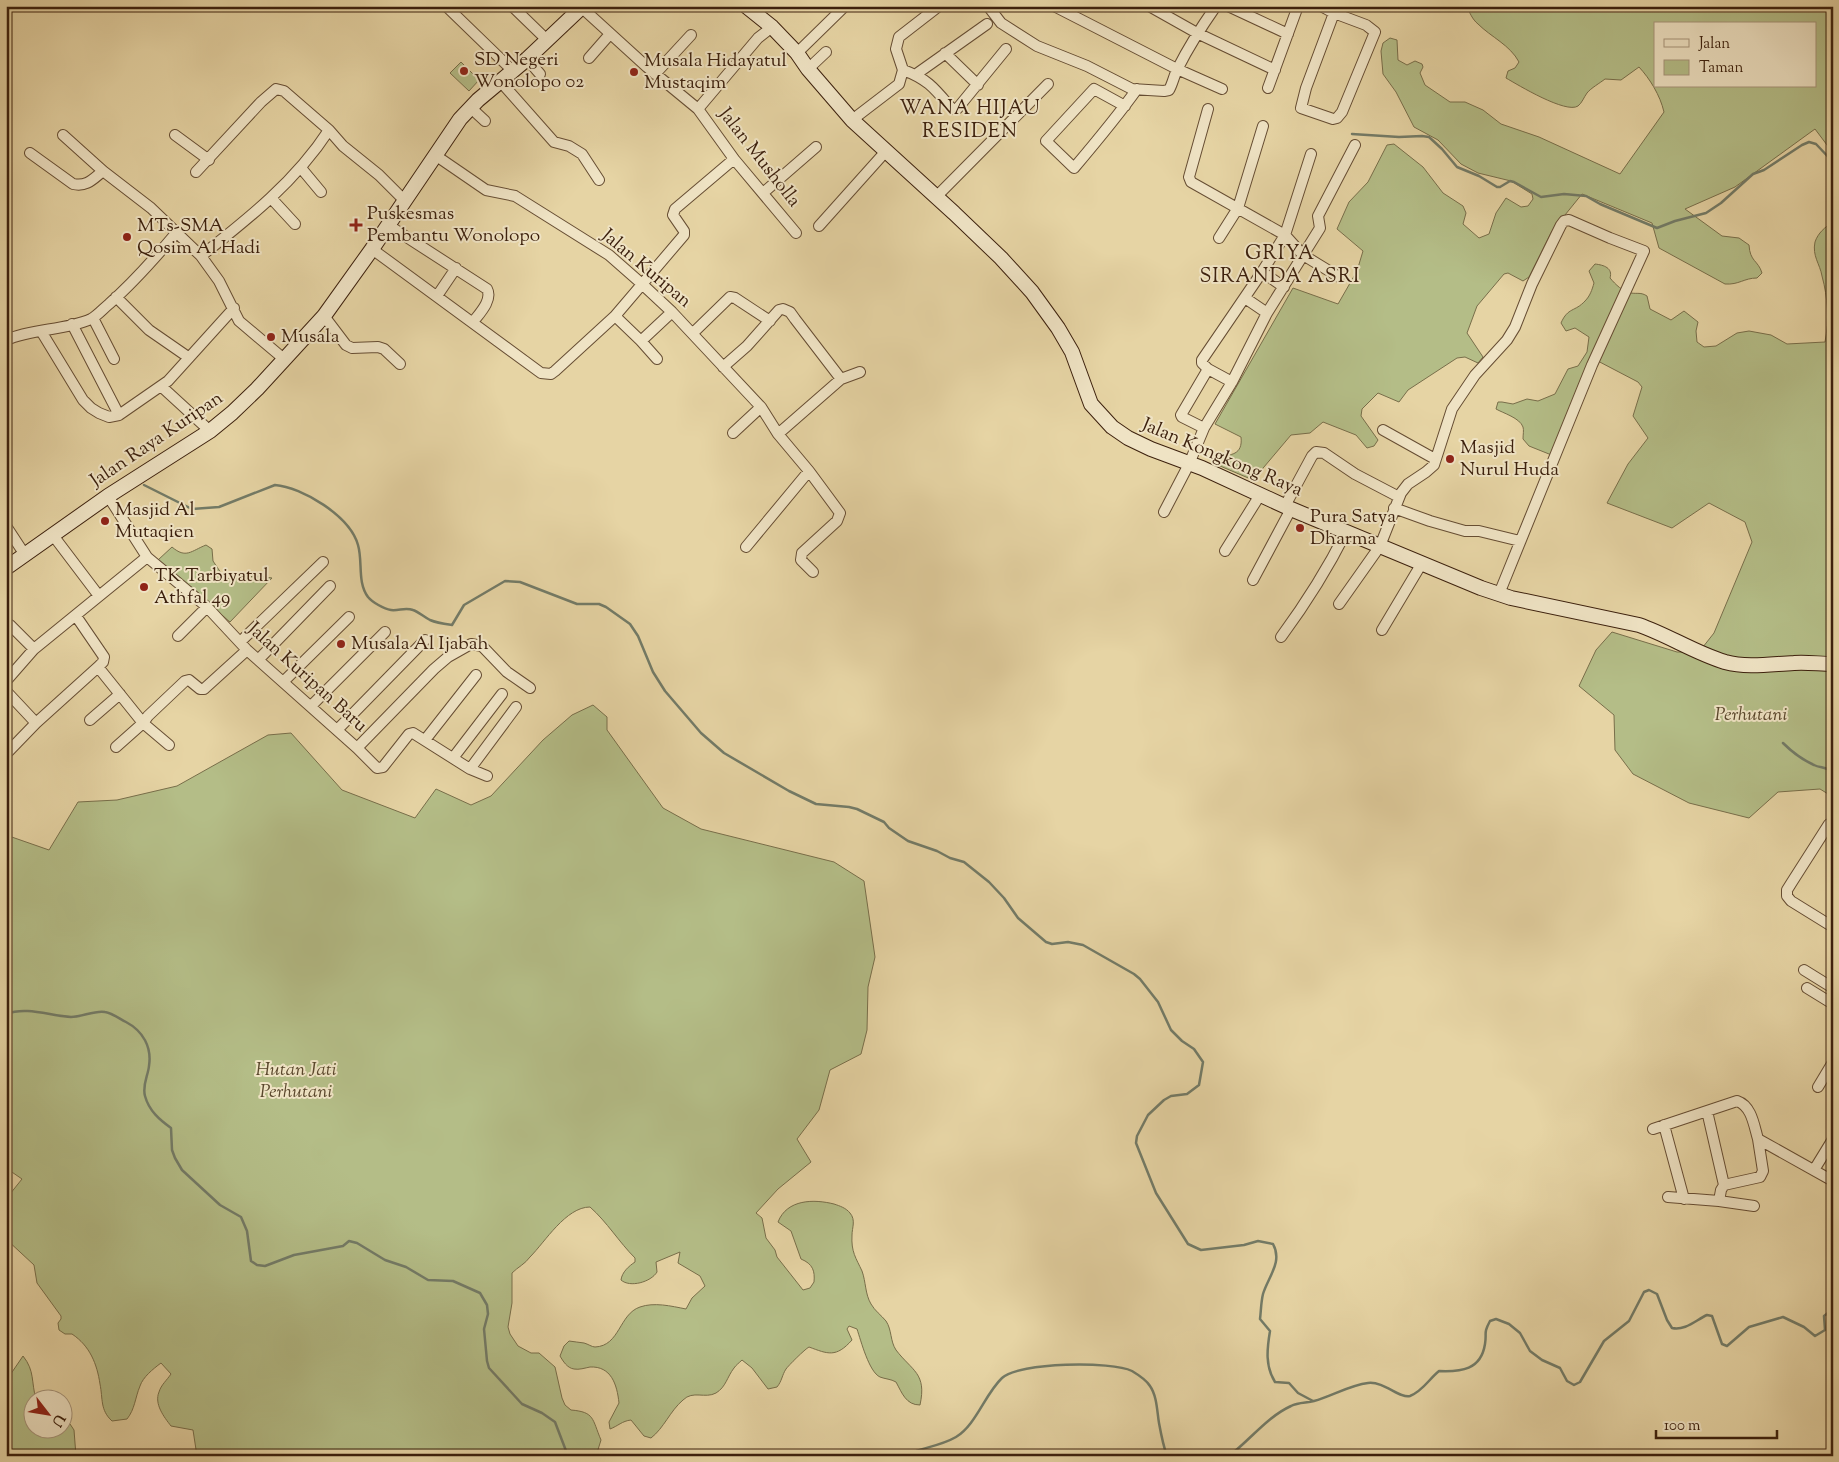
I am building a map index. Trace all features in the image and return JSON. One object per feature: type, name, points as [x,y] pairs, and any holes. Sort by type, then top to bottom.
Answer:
[{"type":"street","points":[[446,6],[513,71]]},
{"type":"street","points":[[512,6],[547,40]]},
{"type":"street","name":"Jalan Kongkong Raya","points":[[746,6],[772,26],[797,53],[808,69],[852,120],[954,213],[1001,258],[1032,292],[1058,328],[1072,352],[1091,404],[1112,427],[1128,438],[1202,468],[1346,532],[1499,594],[1639,625],[1662,633],[1704,654],[1725,662],[1742,665],[1833,664]]},
{"type":"street","points":[[797,53],[845,6]]},
{"type":"street","points":[[852,120],[899,84],[903,70],[896,49],[900,37],[938,6]]},
{"type":"street","points":[[1054,6],[1177,69],[1222,89]]},
{"type":"street","points":[[1149,6],[1197,33],[1275,70]]},
{"type":"street","points":[[991,7],[1001,23],[1037,46],[1087,66],[1135,89],[1168,90],[1177,69],[1197,33],[1216,6]]},
{"type":"street","points":[[1228,6],[1288,34]]},
{"type":"street","points":[[1268,88],[1298,6]]},
{"type":"street","points":[[1321,6],[1366,25],[1375,32],[1342,112],[1337,118],[1333,119],[1301,108],[1306,88],[1334,13]]},
{"type":"street","name":"Jalan Raya Kuripan","points":[[6,568],[108,496],[210,431],[251,395],[324,316],[372,250],[404,200],[460,120],[582,7]]},
{"type":"street","name":"Jalan Musholla","points":[[582,7],[655,74],[698,108],[734,159],[796,232]]},
{"type":"street","points":[[915,75],[986,24]]},
{"type":"street","points":[[698,108],[758,38],[772,26]]},
{"type":"street","points":[[589,58],[610,34]]},
{"type":"street","points":[[655,74],[691,35]]},
{"type":"street","points":[[903,70],[920,76],[954,109],[960,107],[1006,49]]},
{"type":"street","points":[[808,69],[826,52]]},
{"type":"street","points":[[945,53],[978,85]]},
{"type":"street","points":[[527,59],[540,74]]},
{"type":"street","points":[[500,81],[554,142],[569,146],[582,154],[599,180]]},
{"type":"street","points":[[936,197],[1048,84]]},
{"type":"street","points":[[196,172],[261,102],[276,89],[284,91],[329,130],[343,146],[379,175],[404,200]]},
{"type":"street","points":[[1125,106],[1094,89],[1046,141],[1074,168],[1115,120],[1125,106],[1135,89]]},
{"type":"street","points":[[471,108],[485,121]]},
{"type":"street","points":[[1208,108],[1190,182],[1285,235],[1303,255],[1340,277]]},
{"type":"street","points":[[1219,238],[1238,208],[1263,126]]},
{"type":"street","points":[[201,256],[271,198],[315,152],[329,130]]},
{"type":"street","points":[[63,135],[103,172],[151,208],[201,256],[219,280],[239,321],[284,359]]},
{"type":"street","points":[[175,135],[209,160]]},
{"type":"street","points":[[1164,512],[1189,464],[1204,428],[1232,382],[1267,313],[1320,228],[1318,216],[1355,145]]},
{"type":"street","points":[[763,193],[816,146]]},
{"type":"street","points":[[819,226],[887,150]]},
{"type":"street","points":[[30,153],[73,184],[88,184],[103,172]]},
{"type":"street","points":[[1232,382],[1202,364],[1203,357],[1245,298],[1285,235],[1311,154]]},
{"type":"street","name":"Jalan Kuripan","points":[[435,155],[486,190],[515,196],[609,255],[672,312],[761,408],[778,434],[840,513],[837,521],[802,553],[801,560],[814,572]]},
{"type":"street","points":[[372,250],[541,373],[546,374],[555,371],[615,316],[684,235],[684,231],[673,215],[675,209],[734,159]]},
{"type":"street","points":[[301,168],[321,192]]},
{"type":"street","points":[[271,198],[294,224]]},
{"type":"street","points":[[1339,604],[1380,546],[1399,497],[1408,484],[1430,469],[1452,409],[1475,375],[1507,340],[1515,327],[1529,291],[1561,225],[1569,220],[1644,251],[1592,365],[1499,594]]},
{"type":"street","points":[[388,225],[488,289],[490,293],[487,302],[473,322]]},
{"type":"street","points":[[6,340],[21,333],[41,331],[93,318],[155,259],[177,232]]},
{"type":"street","points":[[437,296],[456,268]]},
{"type":"street","points":[[1262,272],[1284,287]]},
{"type":"street","points":[[116,297],[149,330],[188,358]]},
{"type":"street","points":[[692,333],[730,297],[735,298],[770,321]]},
{"type":"street","points":[[1245,298],[1267,313]]},
{"type":"street","points":[[41,331],[83,400],[91,408],[109,417],[119,415],[162,387],[234,308]]},
{"type":"street","points":[[723,367],[747,346],[779,310],[783,309],[790,312],[841,379]]},
{"type":"street","points":[[641,341],[672,312]]},
{"type":"street","points":[[324,316],[346,345],[352,348],[378,347],[400,364]]},
{"type":"street","points":[[615,316],[657,359]]},
{"type":"street","points":[[93,318],[114,359]]},
{"type":"street","points":[[72,324],[119,415]]},
{"type":"street","points":[[1204,428],[1181,415],[1208,369]]},
{"type":"street","points":[[778,434],[841,379],[860,372]]},
{"type":"street","points":[[162,387],[210,431]]},
{"type":"street","points":[[733,433],[761,408]]},
{"type":"street","points":[[1383,430],[1435,459]]},
{"type":"street","points":[[1253,580],[1312,456],[1316,452],[1324,453],[1356,474],[1399,497]]},
{"type":"street","points":[[746,547],[809,472]]},
{"type":"street","points":[[1225,551],[1260,495]]},
{"type":"street","name":"Jalan Kuripan Baru","points":[[108,496],[147,557],[207,607],[243,646],[377,768],[380,768],[409,734],[416,734],[425,740]]},
{"type":"street","points":[[1394,508],[1465,532],[1479,531],[1520,540]]},
{"type":"street","points":[[6,526],[25,554]]},
{"type":"street","points":[[1281,637],[1310,597],[1346,532]]},
{"type":"street","points":[[52,534],[99,596]]},
{"type":"street","points":[[6,681],[34,649],[147,557]]},
{"type":"street","points":[[116,747],[185,681],[189,680],[200,689],[204,689],[323,562]]},
{"type":"street","points":[[1382,630],[1422,563]]},
{"type":"street","points":[[259,659],[330,586]]},
{"type":"street","points":[[178,636],[207,607]]},
{"type":"street","points":[[6,754],[36,723],[103,662],[104,657],[76,616]]},
{"type":"street","points":[[283,682],[349,617]]},
{"type":"street","points":[[10,625],[34,649]]},
{"type":"street","points":[[311,706],[385,632]]},
{"type":"street","points":[[336,730],[425,640]]},
{"type":"street","points":[[357,748],[434,668],[448,657],[471,644],[482,646],[507,672],[530,688]]},
{"type":"street","points":[[98,667],[143,723],[169,746]]},
{"type":"street","points":[[476,675],[425,740],[470,769],[487,776]]},
{"type":"street","points":[[6,691],[36,723]]},
{"type":"street","points":[[90,720],[120,694]]},
{"type":"street","points":[[453,758],[502,694]]},
{"type":"street","points":[[470,769],[516,707]]},
{"type":"street","points":[[1829,824],[1787,890],[1787,896],[1791,901],[1833,927]]},
{"type":"street","points":[[1804,970],[1833,988]]},
{"type":"street","points":[[1807,988],[1833,1004]]},
{"type":"street","points":[[1818,1087],[1833,1062]]},
{"type":"street","points":[[1653,1129],[1737,1101],[1742,1103],[1749,1111],[1758,1139],[1762,1174],[1756,1179],[1724,1185]]},
{"type":"street","points":[[1706,1111],[1724,1185],[1719,1201]]},
{"type":"street","points":[[1664,1125],[1684,1198]]},
{"type":"street","points":[[1758,1139],[1833,1181]]},
{"type":"street","points":[[1814,1170],[1833,1140]]},
{"type":"street","points":[[1668,1197],[1754,1206]]},
{"type":"green space","points":[[1464,6],[1833,6],[1833,153],[1815,129],[1735,187],[1685,209],[1722,236],[1739,238],[1749,245],[1752,258],[1762,273],[1757,278],[1725,284],[1659,248],[1652,223],[1582,194],[1552,231],[1529,277],[1523,281],[1508,273],[1504,274],[1477,306],[1467,333],[1483,357],[1478,363],[1465,357],[1457,358],[1408,390],[1399,402],[1378,393],[1362,409],[1361,416],[1378,440],[1374,446],[1367,448],[1356,435],[1323,422],[1310,433],[1291,435],[1253,480],[1213,463],[1217,457],[1235,453],[1240,447],[1241,437],[1215,424],[1293,288],[1338,304],[1357,271],[1363,251],[1337,229],[1349,202],[1368,182],[1387,145],[1394,144],[1423,167],[1443,193],[1463,206],[1466,213],[1463,224],[1479,238],[1489,234],[1496,213],[1506,198],[1521,207],[1528,206],[1533,199],[1532,194],[1511,181],[1478,173],[1461,164],[1438,140],[1414,127],[1396,92],[1383,74],[1381,51],[1383,43],[1390,38],[1397,40],[1398,60],[1407,65],[1415,61],[1422,64],[1423,67],[1420,73],[1425,85],[1450,102],[1465,102],[1483,110],[1501,124],[1539,137],[1620,174],[1664,112],[1654,88],[1639,67],[1621,80],[1605,79],[1589,91],[1578,106],[1563,106],[1553,103],[1506,78],[1508,71],[1515,68],[1519,62],[1506,46],[1483,29],[1471,16],[1467,7]]},
{"type":"green space","points":[[461,62],[479,80],[469,91],[450,73]]},
{"type":"green space","name":"Perhutani","points":[[1833,222],[1833,797],[1820,789],[1778,792],[1749,818],[1689,803],[1633,774],[1615,750],[1614,715],[1579,686],[1596,650],[1612,632],[1677,652],[1699,652],[1714,633],[1752,542],[1745,522],[1709,503],[1672,528],[1607,503],[1628,464],[1648,438],[1633,416],[1642,387],[1638,382],[1594,359],[1554,456],[1529,446],[1523,439],[1521,424],[1515,418],[1496,409],[1498,402],[1513,404],[1527,399],[1538,401],[1555,394],[1568,369],[1578,366],[1587,352],[1589,337],[1575,328],[1566,331],[1561,323],[1566,314],[1590,295],[1594,283],[1589,271],[1595,264],[1609,269],[1610,278],[1622,289],[1647,296],[1650,309],[1671,320],[1684,311],[1698,322],[1696,331],[1697,342],[1704,347],[1716,346],[1737,333],[1749,331],[1771,335],[1787,344],[1825,342],[1827,301],[1814,247],[1820,233]]},
{"type":"green space","points":[[206,545],[212,549],[213,561],[225,579],[258,576],[272,578],[230,622],[158,560],[172,547],[181,553],[189,553]]},
{"type":"green space","name":"Hutan Jati Perhutani","points":[[593,705],[607,717],[607,730],[663,808],[701,829],[834,862],[864,881],[875,957],[868,987],[867,1030],[861,1054],[830,1070],[819,1110],[797,1139],[811,1162],[778,1189],[756,1213],[762,1218],[766,1238],[775,1250],[777,1257],[803,1290],[810,1288],[814,1282],[814,1274],[811,1266],[801,1259],[791,1231],[778,1222],[782,1214],[794,1205],[810,1201],[834,1204],[845,1208],[850,1213],[853,1221],[853,1250],[862,1271],[869,1300],[874,1309],[888,1324],[896,1350],[917,1373],[920,1379],[922,1394],[920,1405],[908,1401],[896,1382],[876,1374],[866,1356],[857,1329],[849,1326],[847,1329],[852,1340],[846,1346],[832,1353],[809,1347],[786,1369],[777,1387],[768,1389],[752,1368],[742,1360],[719,1391],[712,1395],[687,1397],[678,1404],[651,1438],[644,1436],[631,1420],[610,1429],[609,1422],[619,1403],[617,1389],[612,1378],[608,1373],[597,1367],[576,1369],[569,1367],[560,1356],[564,1346],[569,1341],[584,1343],[594,1347],[603,1345],[615,1336],[633,1311],[640,1307],[651,1305],[686,1309],[692,1298],[705,1286],[700,1276],[678,1263],[680,1252],[656,1262],[657,1272],[650,1279],[635,1284],[621,1280],[624,1272],[635,1262],[635,1258],[590,1207],[581,1209],[564,1219],[528,1259],[512,1273],[512,1303],[508,1327],[518,1346],[531,1353],[539,1353],[555,1367],[565,1405],[571,1410],[585,1413],[592,1418],[601,1440],[596,1456],[197,1456],[193,1430],[171,1426],[159,1406],[158,1397],[160,1389],[171,1374],[161,1363],[143,1379],[127,1419],[112,1421],[105,1413],[99,1377],[92,1356],[84,1344],[72,1334],[65,1334],[59,1330],[58,1323],[61,1316],[37,1283],[34,1265],[6,1239],[6,1199],[22,1179],[6,1168],[6,835],[49,850],[78,802],[117,800],[177,786],[268,735],[291,733],[342,790],[415,818],[436,789],[471,805],[491,796],[543,740],[572,715]]},
{"type":"green space","points":[[23,1356],[31,1372],[34,1390],[22,1390],[22,1440],[72,1440],[72,1427],[74,1430],[76,1456],[6,1456],[6,1381]]},
{"type":"waterway","points":[[1352,134],[1429,137],[1457,167],[1479,176],[1497,187],[1510,181],[1541,197],[1564,194],[1586,196],[1600,204],[1657,228],[1706,213],[1721,203],[1753,174],[1764,170],[1809,142],[1816,144],[1833,162]]},
{"type":"waterway","points":[[144,485],[192,509],[219,507],[275,485],[286,487],[311,497],[335,514],[353,534],[358,545],[362,585],[368,597],[378,605],[388,609],[413,610],[435,622],[452,625],[464,605],[505,581],[520,582],[577,604],[599,604],[606,607],[630,624],[638,636],[653,672],[665,691],[701,733],[724,753],[789,791],[816,804],[857,809],[884,822],[889,828],[908,841],[964,862],[989,882],[1004,898],[1018,918],[1046,942],[1052,944],[1068,942],[1083,945],[1134,974],[1158,1002],[1171,1030],[1194,1049],[1203,1062],[1199,1085],[1187,1094],[1171,1096],[1164,1100],[1148,1115],[1137,1136],[1136,1143],[1156,1193],[1188,1244],[1201,1250],[1244,1245],[1258,1241],[1273,1244],[1276,1251],[1276,1263],[1263,1294],[1260,1319],[1270,1331],[1268,1364],[1275,1382],[1289,1383],[1298,1393],[1313,1401]]},
{"type":"waterway","points":[[1783,743],[1806,761],[1833,772]]},
{"type":"waterway","points":[[6,1014],[30,1011],[71,1017],[105,1012],[116,1016],[137,1030],[148,1046],[150,1059],[144,1088],[145,1096],[152,1111],[171,1128],[172,1150],[175,1158],[182,1170],[220,1205],[241,1217],[247,1231],[251,1261],[257,1265],[265,1266],[294,1255],[343,1246],[349,1241],[357,1243],[385,1260],[406,1267],[428,1280],[453,1281],[480,1293],[487,1305],[488,1314],[484,1329],[489,1368],[522,1404],[542,1413],[555,1422],[568,1456]]},
{"type":"waterway","points":[[1229,1456],[1266,1422],[1294,1405],[1314,1401],[1354,1386],[1368,1383],[1374,1383],[1401,1395],[1410,1396],[1422,1388],[1439,1371],[1455,1371],[1469,1368],[1483,1353],[1488,1325],[1490,1321],[1496,1319],[1509,1324],[1520,1333],[1530,1351],[1542,1360],[1560,1368],[1567,1381],[1574,1385],[1580,1382],[1604,1341],[1629,1321],[1644,1292],[1649,1290],[1657,1294],[1672,1328],[1681,1328],[1707,1315],[1712,1316],[1722,1344],[1727,1346],[1749,1327],[1783,1317],[1804,1327],[1815,1336],[1825,1330],[1824,1316],[1833,1309]]},
{"type":"waterway","points":[[902,1456],[943,1443],[963,1432],[975,1417],[990,1392],[1002,1378],[1027,1369],[1066,1365],[1121,1368],[1132,1371],[1149,1384],[1155,1399],[1161,1435],[1167,1456]]},
{"type":"place","name":"SD Negeri Wonolopo 02","points":[[464,71]]},
{"type":"place","name":"Musala Hidayatul Mustaqim","points":[[634,72]]},
{"type":"place","name":"Puskesmas Pembantu Wonolopo","points":[[356,225]]},
{"type":"place","name":"MTs-SMA Qosim Al Hadi","points":[[127,237]]},
{"type":"place","name":"Musala","points":[[271,337]]},
{"type":"place","name":"Masjid Nurul Huda","points":[[1450,459]]},
{"type":"place","name":"Masjid Al Mutaqien","points":[[105,521]]},
{"type":"place","name":"Pura Satya Dharma","points":[[1300,528]]},
{"type":"place","name":"TK Tarbiyatul Athfal 49","points":[[144,587]]},
{"type":"place","name":"Musala Al Ijabah","points":[[341,644]]},
{"type":"district","name":"WANA HIJAU RESIDEN","points":[[970,120]]},
{"type":"district","name":"GRIYA SIRANDA ASRI","points":[[1280,266]]}]
